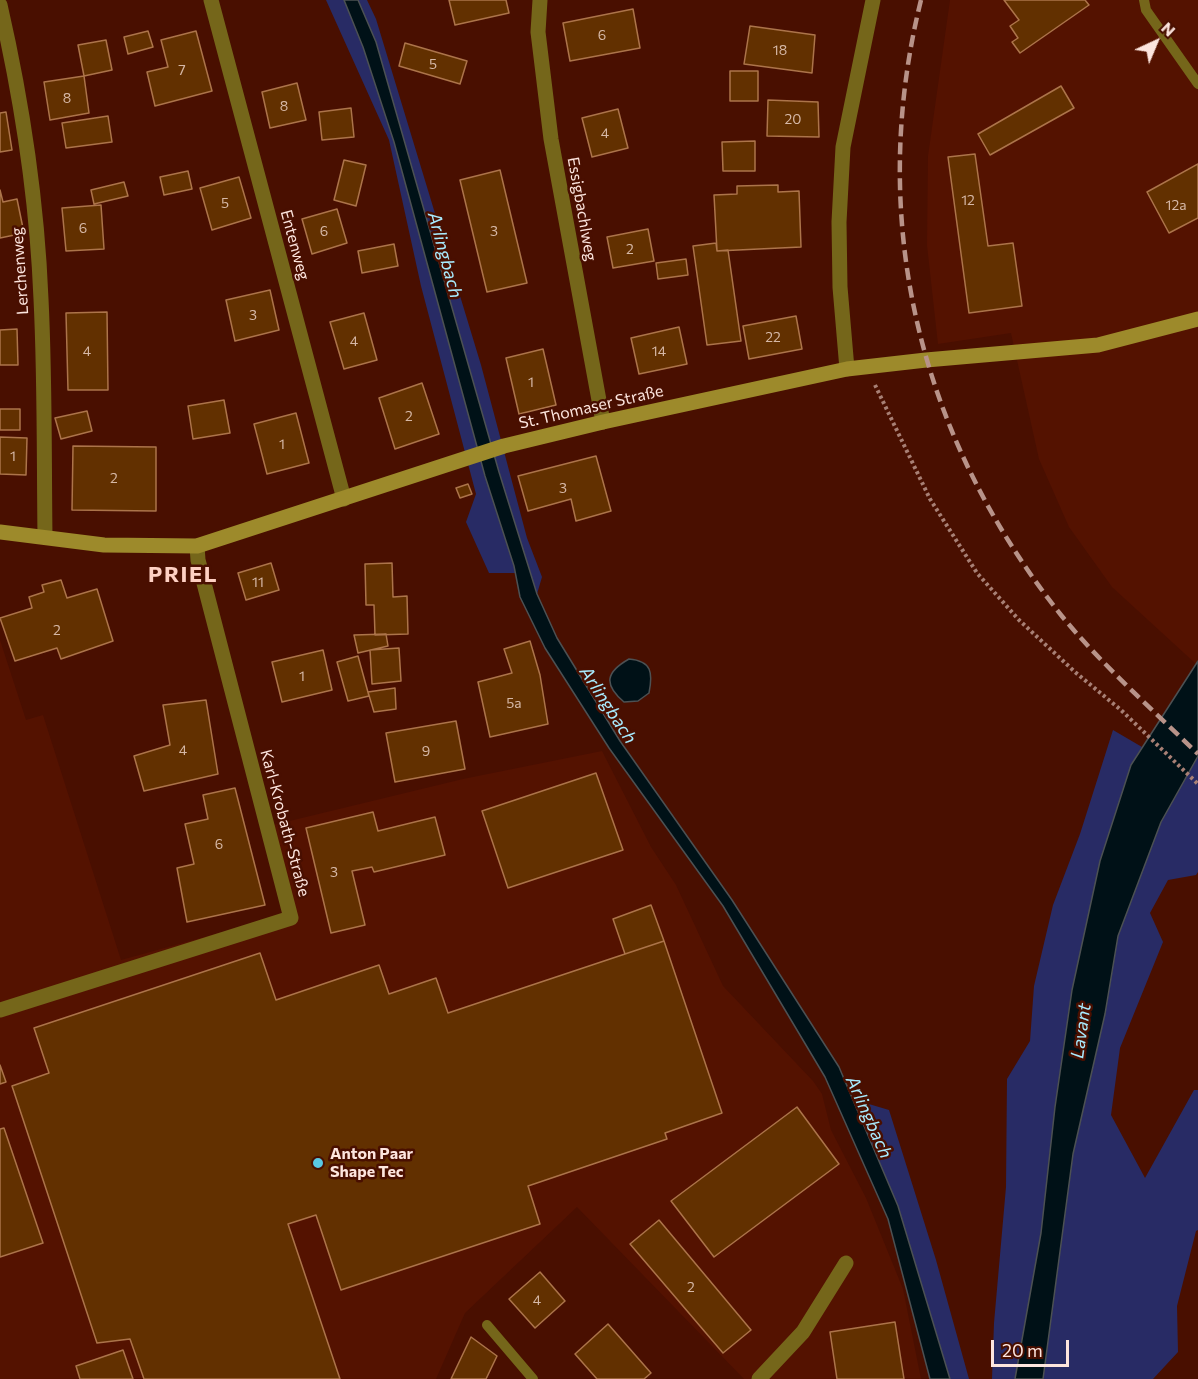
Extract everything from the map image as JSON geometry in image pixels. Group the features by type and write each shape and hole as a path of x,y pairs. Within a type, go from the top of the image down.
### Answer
{"main road":[{"name":"St. Thomaser Straße","path":"0,532 104,545 197,546 504,446 603,422 847,369 1098,345 1198,319"}],"street":[{"name":"Entenweg","path":"211,0 344,498"},
{"name":"Essigbachlweg","path":"540,0 538,32 551,139 603,422"},
{"path":"847,369 840,287 839,222 843,147 873,0"},
{"name":"Lerchenweg","path":"0,5 16,74 37,247 41,299 45,537"},
{"name":"Karl-Krobath-Straße","path":"0,1010 291,918 198,560 197,546"},
{"path":"759,1379 802,1332 846,1263"}],"lane":[{"path":"1144,0 1146,10 1198,84"},
{"path":"487,1325 533,1379"}],"path":[{"path":"864,387 875,385 930,499 977,573 1019,620 1075,672 1121,710 1198,784"}],"shaded area":[{"path":"326,0 344,0 363,47 394,142 485,476 516,573 489,573 466,522 476,494 421,286 389,140"},
{"path":"358,0 367,0 376,19 481,365 527,538 542,577 537,594 499,472 376,42"},
{"path":"950,0 1198,0 1198,661 1196,664 1112,587 1069,527 1039,459 1011,333 938,344 927,245 928,156"},
{"name":"Anton Paar Shape Tec","path":"0,640 26,720 43,715 121,960 295,912 273,825 463,779 602,751 651,847 676,885 723,986 813,1081 822,1094 831,1130 866,1198 903,1289 921,1379 744,1379 577,1207 465,1313 436,1379 0,1379"},
{"path":"1113,730 1142,747 1131,765 1100,861 1072,990 1055,1107 1041,1233 1015,1379 992,1379 994,1323 1006,1187 1007,1079 1030,1041 1034,986 1053,905 1080,834"},
{"path":"1198,756 1198,872 1196,875 1168,880 1150,913 1163,942 1120,1048 1111,1115 1145,1178 1194,1090 1198,1090 1198,1230 1177,1306 1178,1352 1153,1379 1043,1379 1073,1154 1105,1014 1118,936 1161,822"},
{"path":"852,1099 889,1110 936,1260 969,1379 950,1379 898,1206"}],"water":[{"name":"Arlingbach","path":"344,0 358,0 376,42 499,472 537,594 557,638 620,741 732,900 839,1067 898,1206 950,1379 930,1379 888,1219 825,1077 723,906 609,748 545,648 520,597 514,566 485,476 394,142 363,47"},
{"path":"629,659 646,665 650,674 650,686 649,693 638,701 624,702 613,690 610,679 616,669"},
{"name":"Lavant","path":"1198,661 1198,756 1161,822 1118,936 1105,1014 1073,1154 1043,1379 1015,1379 1041,1233 1055,1107 1072,990 1100,861 1131,765"}],"building":[{"path":"449,0 506,0 509,13 455,25"},
{"path":"1004,0 1085,0 1089,5 1020,53 1012,42 1018,38 1010,26 1019,20"},
{"path":"633,9 640,48 570,61 563,23"},
{"path":"750,26 815,35 812,73 744,64"},
{"path":"148,31 153,47 128,54 124,37"},
{"path":"196,31 212,91 155,106 147,72 168,67 161,40"},
{"path":"106,40 112,70 84,76 78,45"},
{"path":"405,43 467,61 460,84 399,66"},
{"path":"730,71 758,71 758,101 730,101"},
{"path":"84,76 89,113 50,120 44,82"},
{"path":"297,83 306,120 270,128 262,92"},
{"path":"1061,86 1074,108 990,155 978,134"},
{"path":"768,100 818,102 819,137 767,136"},
{"path":"351,108 354,137 322,140 319,112"},
{"path":"618,109 628,148 592,157 582,118"},
{"path":"6,112 12,150 0,152 0,113"},
{"path":"108,116 112,142 66,148 62,123"},
{"path":"755,141 755,171 723,171 722,142"},
{"path":"975,154 988,246 1013,243 1022,306 969,313 948,157"},
{"path":"344,160 366,165 356,206 334,200"},
{"path":"1198,164 1198,218 1169,233 1147,192"},
{"path":"500,170 527,283 487,292 460,180"},
{"path":"188,171 192,189 164,195 160,177"},
{"path":"239,177 251,218 212,230 200,188"},
{"path":"124,182 128,196 94,204 91,190"},
{"path":"778,185 778,192 799,191 801,247 717,251 714,195 737,194 737,186"},
{"path":"0,190 3,202 17,199 24,233 0,238"},
{"path":"101,205 104,249 66,251 62,208"},
{"path":"337,209 347,243 312,254 302,219"},
{"path":"648,229 654,261 613,268 607,237"},
{"path":"716,243 717,251 728,250 741,341 707,345 693,246"},
{"path":"394,244 398,266 362,273 358,251"},
{"path":"686,259 688,275 658,279 656,263"},
{"path":"270,290 279,330 235,341 226,300"},
{"path":"107,312 108,390 68,390 66,313"},
{"path":"364,313 377,360 344,369 330,322"},
{"path":"796,316 802,349 749,359 743,326"},
{"path":"679,327 687,364 639,374 631,338"},
{"path":"17,329 18,365 0,365 0,330"},
{"path":"543,349 556,405 519,414 506,358"},
{"path":"422,383 439,434 395,449 379,398"},
{"path":"224,400 230,433 193,439 188,406"},
{"path":"0,409 20,409 20,430 0,430"},
{"path":"87,411 92,431 61,439 55,418"},
{"path":"296,413 309,463 267,474 254,424"},
{"path":"0,437 27,438 26,475 0,474"},
{"path":"73,446 156,447 156,511 72,510"},
{"path":"596,456 611,511 576,521 571,499 528,511 518,476"},
{"path":"468,484 472,494 460,498 456,488"},
{"path":"271,563 279,590 246,600 238,573"},
{"path":"392,563 393,597 407,596 408,634 375,635 374,605 366,605 365,564"},
{"path":"61,580 67,598 97,589 113,641 61,659 57,648 15,661 0,618 32,608 29,597 44,592 42,585"},
{"path":"386,634 388,646 358,653 354,635"},
{"path":"530,641 540,675 548,724 490,737 478,682 512,673 504,649"},
{"path":"399,648 401,681 372,684 370,650"},
{"path":"323,650 332,690 282,702 272,662"},
{"path":"358,656 369,696 348,701 337,662"},
{"path":"395,688 396,709 374,712 368,692"},
{"path":"206,700 218,774 144,791 134,756 170,745 163,705"},
{"path":"456,721 465,769 395,782 386,733"},
{"path":"596,773 623,850 508,888 482,811"},
{"path":"235,788 265,905 187,922 177,868 194,864 185,824 208,819 203,795"},
{"path":"373,812 378,831 435,817 445,855 374,872 372,867 352,871 365,925 331,933 306,828"},
{"path":"651,905 664,941 625,954 613,919"},
{"name":"Anton Paar Shape Tec","path":"664,941 722,1113 665,1133 667,1139 528,1186 540,1224 341,1290 316,1215 288,1224 340,1379 144,1379 130,1339 97,1343 12,1086 49,1073 34,1028 260,953 276,1000 379,965 389,994 436,978 448,1013"},
{"path":"0,1065 6,1082 0,1084"},
{"path":"797,1107 839,1164 714,1257 671,1201"},
{"path":"4,1128 43,1243 0,1257 0,1129"},
{"path":"659,1220 751,1330 723,1353 630,1244"},
{"path":"540,1272 565,1301 535,1328 509,1299"},
{"path":"895,1322 904,1379 837,1379 830,1332"},
{"path":"608,1324 651,1373 644,1379 597,1379 575,1354"},
{"path":"471,1337 497,1356 486,1379 451,1379"},
{"path":"123,1350 133,1379 80,1379 76,1366"}],"railway":[{"path":"921,0 905,83 900,164 904,245 918,324 940,401 972,475 1012,547 1061,615 1110,668 1198,754"}],"place":[{"name":"Anton Paar Shape Tec","path":"318,1163"}],"district":[{"name":"PRIEL","path":"183,575"}]}
